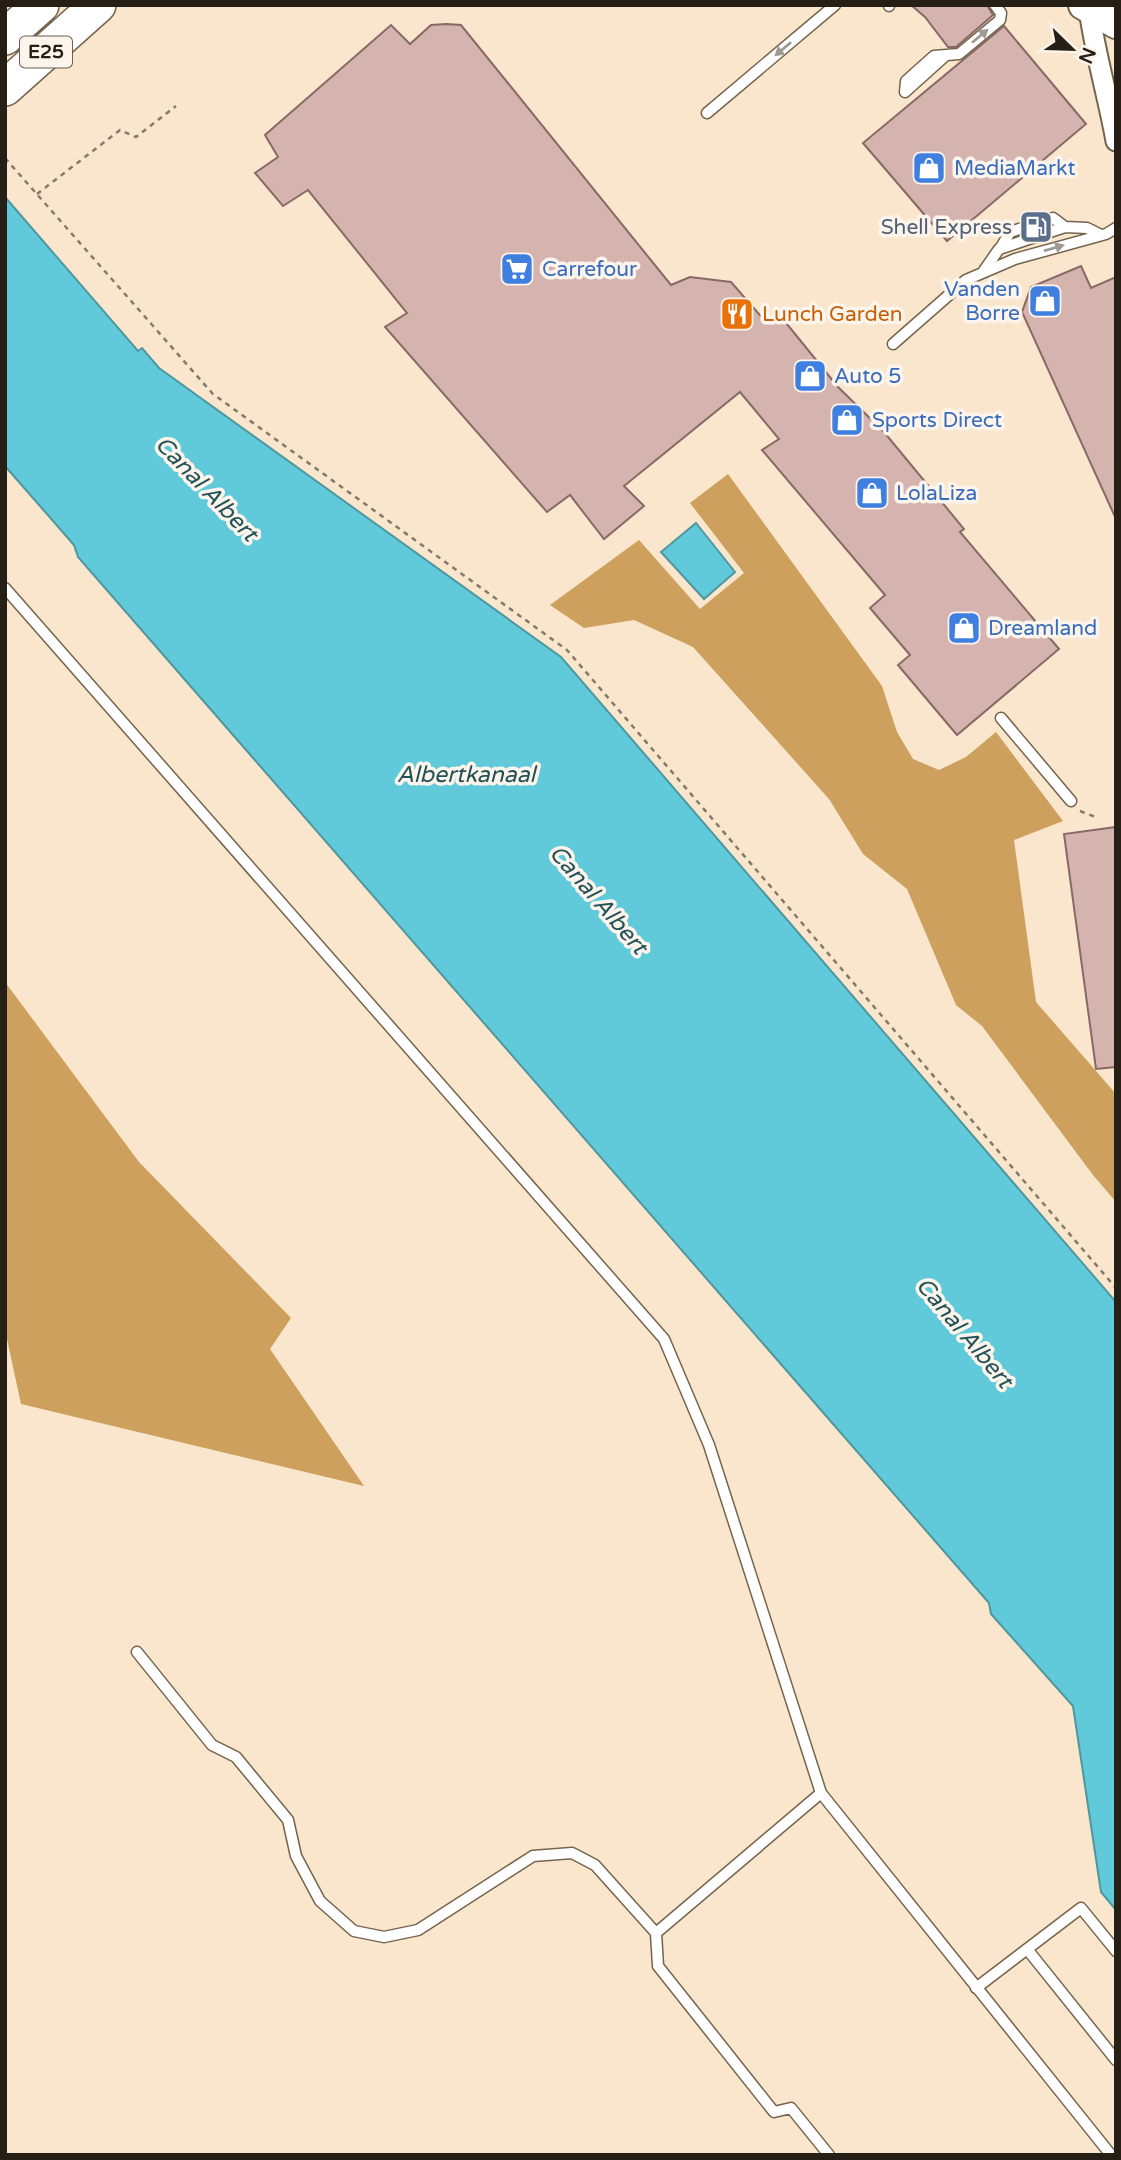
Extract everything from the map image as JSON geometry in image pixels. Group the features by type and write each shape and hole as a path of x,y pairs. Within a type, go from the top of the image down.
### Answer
{"highway":[{"name":"E25","path":"5,37 41,5"},
{"name":"E25","path":"5,88 92,11"}],"main road":[{"path":"1100,7 1116,24"}],"street":[{"path":"1100,7 1094,47 1116,141"}],"lane":[{"path":"708,113 835,5"},
{"path":"905,92 944,57 959,54 1000,20 1001,13 995,5"},
{"path":"983,272 999,249 1065,227 1087,228 1101,235"},
{"path":"893,344 966,280 1015,259 1101,235 1116,228"},
{"path":"5,588 664,1339 709,1444 821,1793 1111,2155"},
{"path":"1001,718 1074,804"},
{"path":"137,1652 212,1745 236,1757 288,1820 296,1856 320,1901 354,1931 384,1937 418,1930 533,1856 572,1853 595,1865 656,1933 658,1966 774,2112 791,2108 829,2155"},
{"path":"656,1933 821,1793"},
{"path":"976,1988 1081,1908 1116,1951"},
{"path":"1027,1949 1116,2060"}],"path":[{"path":"37,194 120,131 136,137 176,106"},
{"path":"5,158 213,394 567,650 1116,1288"},
{"path":"1074,804 1081,812 1098,818"}],"shaded area":[{"path":"728,474 882,686 897,732 913,759 939,770 966,757 996,732 1063,821 1014,840 1036,1002 1116,1094 1116,1202 982,1026 956,1005 907,889 863,854 829,799 693,647 634,620 584,628 550,605 639,540 700,609 744,573 690,503"},
{"path":"5,982 139,1162 291,1318 270,1349 364,1486 21,1404 5,1339"}],"water":[{"name":"Albertkanaal","path":"5,197 138,351 142,348 159,368 561,657 1116,1302 1116,1910 1101,1892 1073,1706 991,1614 989,1603 78,557 74,545 5,466"},
{"path":"696,523 735,572 704,599 661,552"}],"building":[{"path":"911,5 987,5 993,15 956,47 948,47 925,17"},
{"path":"391,25 410,44 431,25 461,25 671,285 690,277 731,282 766,322 778,313 838,387 884,432 964,529 960,532 1059,649 957,735 898,665 910,655 870,608 885,595 762,450 779,439 740,392 624,486 644,506 604,539 570,495 547,512 385,327 407,313 308,190 283,206 255,173 278,157 265,135"},
{"path":"1004,26 1086,124 947,241 863,143"},
{"path":"1081,266 1091,288 1116,277 1116,519 1022,312 1031,287"},
{"path":"1116,827 1116,1067 1096,1069 1064,834"}],"place":[{"name":"MediaMarkt","path":"929,168"},
{"name":"Shell Express","path":"1036,227"},
{"name":"Carrefour","path":"517,269"},
{"name":"Vanden Borre","path":"1045,301"},
{"name":"Lunch Garden","path":"737,314"},
{"name":"Auto 5","path":"810,376"},
{"name":"Sports Direct","path":"847,420"},
{"name":"LolaLiza","path":"872,493"},
{"name":"Dreamland","path":"964,628"}],"water label":[{"name":"Canal Albert","path":"206,489"},
{"name":"Canal Albert","path":"598,900"},
{"name":"Canal Albert","path":"964,1333"}]}
